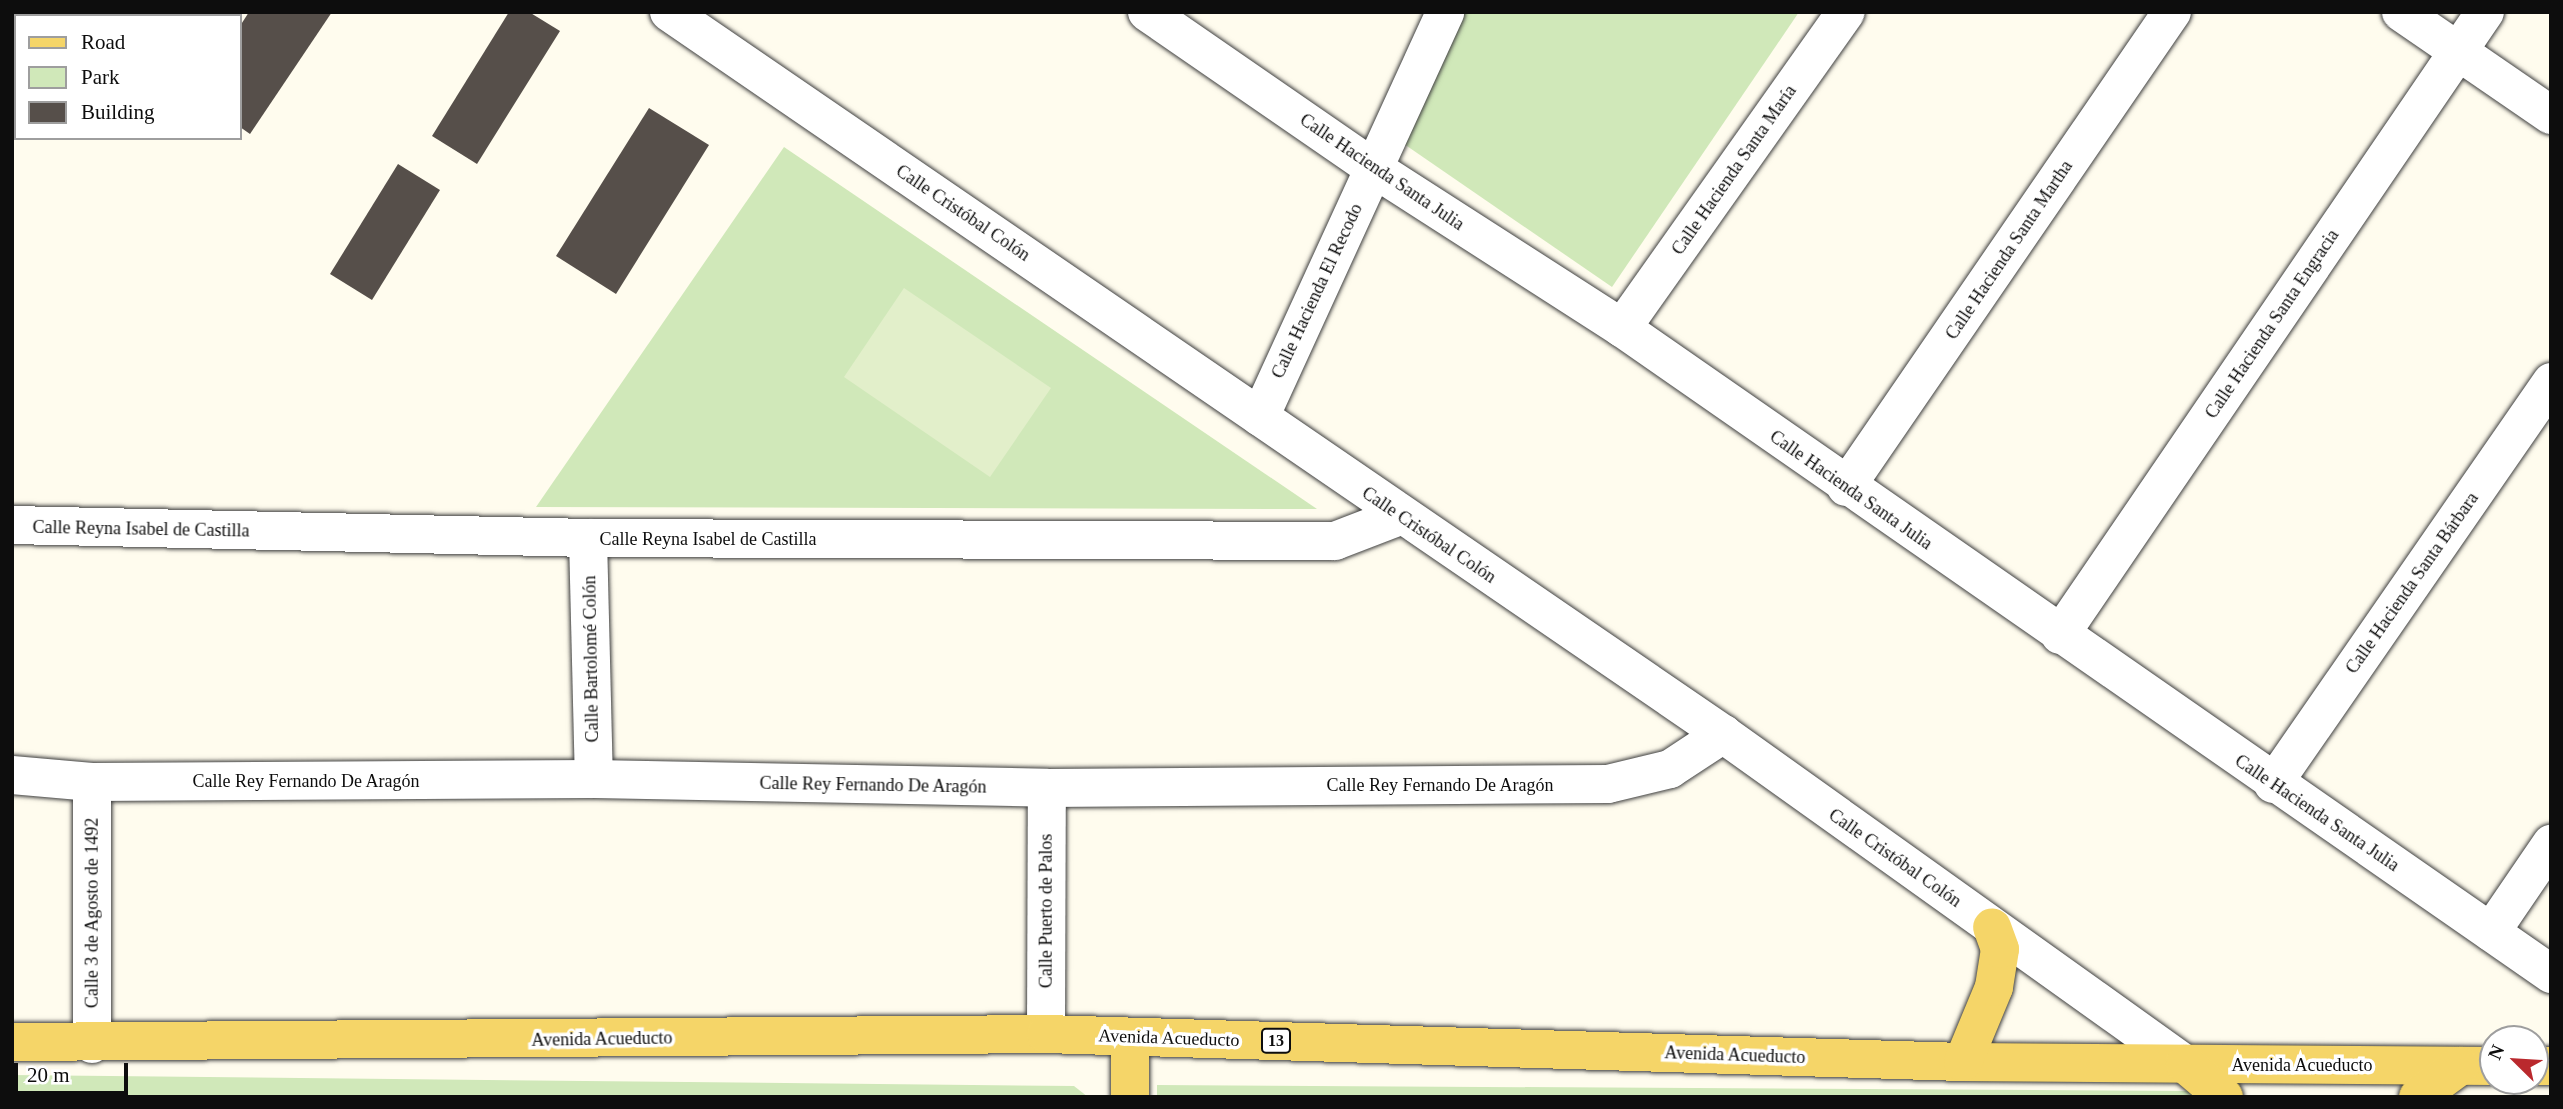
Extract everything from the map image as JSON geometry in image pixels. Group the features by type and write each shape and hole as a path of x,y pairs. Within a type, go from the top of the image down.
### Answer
{"main road":[{"path":"1963,1062 1994,987 2000,949 1992,926"},
{"name":"Avenida Acueducto","path":"12,1042 92,1044 1046,1034 1963,1062 2476,1066"},
{"path":"1130,1037 1130,1097"},
{"path":"2185,1064 2224,1097"},
{"path":"2418,1097 2476,1066"}],"street":[{"name":"Calle Cristóbal Colón","path":"669,12 1260,416 1400,516 1723,734 2185,1064"},
{"name":"Calle Hacienda El Recodo","path":"1260,416 1445,12"},
{"name":"Calle Hacienda Santa María","path":"1622,328 1846,12"},
{"name":"Calle Hacienda Santa Martha","path":"1846,487 2172,12"},
{"path":"2401,12 2551,115"},
{"name":"Calle Hacienda Santa Engracia","path":"2060,635 2485,12"},
{"name":"Calle Hacienda Santa Julia","path":"1154,14 1373,169 1622,328 2273,784 2551,974"},
{"name":"Calle Hacienda Santa Bárbara","path":"2273,784 2551,382"},
{"name":"Calle Reyna Isabel de Castilla","path":"12,525 588,538 1335,541 1400,516"},
{"name":"Calle Bartolomé Colón","path":"588,538 594,779"},
{"name":"Calle Rey Fernando De Aragón","path":"12,775 92,782 594,779 1047,788 1608,784 1670,769 1723,734"},
{"name":"Calle 3 de Agosto de 1492","path":"92,782 92,1044"},
{"name":"Calle Puerto de Palos","path":"1046,1034 1047,788"},
{"path":"2491,932 2551,844"}],"green space":[{"path":"1464,12 1799,12 1612,287 1404,144"},
{"path":"784,147 1317,509 536,507"},
{"path":"904,288 1051,388 990,477 844,377"},
{"path":"12,1075 1074,1086 1088,1097 12,1097"},
{"path":"1157,1085 2194,1091 2200,1097 1157,1097"}],"building":[{"path":"97,12 177,12 176,14"},
{"path":"249,12 332,12 250,134 242,128 242,23"},
{"path":"509,12 529,12 560,31 477,164 432,136"},
{"path":"649,108 709,145 616,294 556,256"},
{"path":"398,164 440,190 372,300 330,274"}]}
